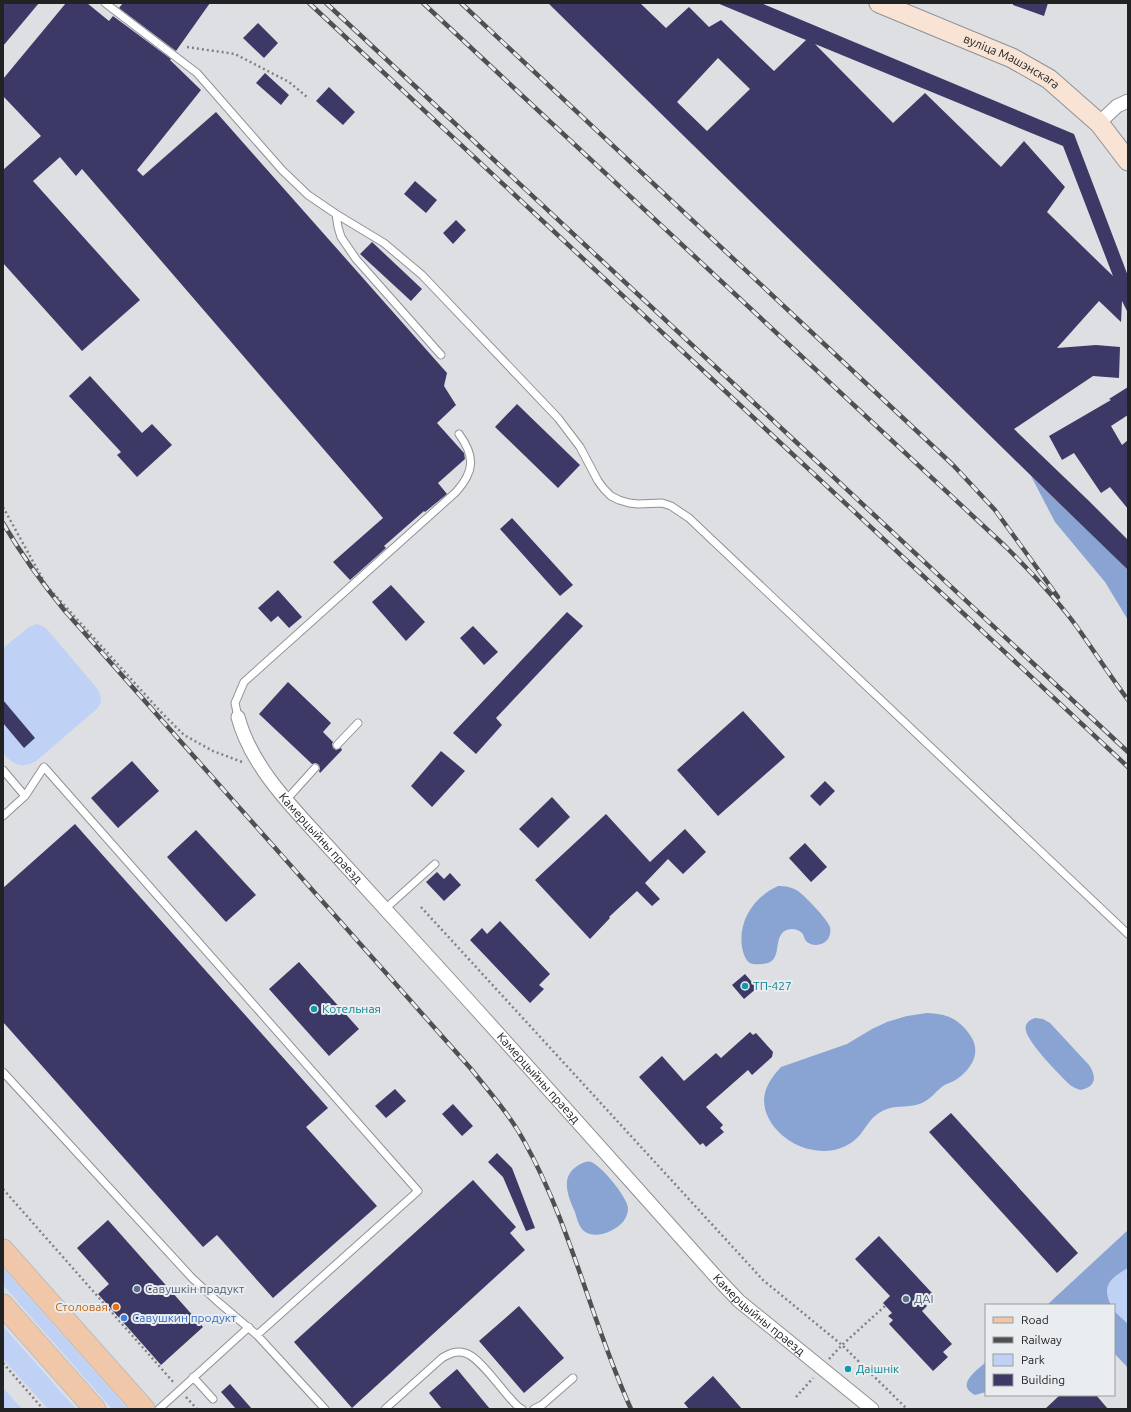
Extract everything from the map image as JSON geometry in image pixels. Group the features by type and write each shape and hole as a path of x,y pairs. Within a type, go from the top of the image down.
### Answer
{"main road":[{"name":"вуліца Машэнскага","path":"879,3 1012,58 1048,80 1099,123 1128,161"},
{"path":"3,1250 144,1409"},
{"path":"3,1305 95,1409"}],"street":[{"path":"1099,123 1117,106 1128,101"},
{"name":"Камерцыйны праезд","path":"238,717 243,734 251,751 263,770 287,799 524,1061 718,1279 739,1301 872,1409"}],"lane":[{"path":"105,3 197,73 295,183 308,195 388,246 410,264 435,288 558,418 580,448 598,481 611,496 629,503 662,503 671,506 689,518 1128,934"},
{"path":"336,214 341,237 347,248 441,355"},
{"path":"238,717 235,703 244,682 456,492 464,483 469,474 471,464 470,453 459,434"},
{"path":"337,745 358,723"},
{"path":"3,816 25,796 44,767 418,1191 257,1335"},
{"path":"287,799 315,768"},
{"path":"3,770 25,796"},
{"path":"385,909 435,864"},
{"path":"3,1072 181,1267 204,1290 249,1327 325,1409"},
{"path":"159,1409 249,1327"},
{"path":"385,1409 442,1358 448,1354 456,1352 465,1353 478,1362 514,1403 522,1409"},
{"path":"193,1377 213,1399"},
{"path":"534,1409 573,1378"}],"path":[{"path":"187,47 235,54 289,82 307,97"},
{"path":"3,507 46,585 184,735 213,751 263,770"},
{"path":"421,908 763,1280 842,1345 907,1409"},
{"path":"3,1189 196,1409"},
{"path":"796,1397 842,1345 885,1306"},
{"path":"3,1364 43,1409"}],"green space":[{"path":"37,624 46,628 96,687 101,700 98,708 36,761 22,765 14,763 3,753 3,648 29,627"},
{"path":"3,1268 127,1408 112,1409 3,1285"},
{"path":"1128,1268 1128,1324 1115,1313 1115,1304 1111,1304 1108,1298 1107,1292 1109,1283 1117,1275"},
{"path":"3,1326 76,1409 48,1409 3,1359"},
{"path":"3,1388 22,1409 3,1409"}],"shaded area":[{"path":"1031,476 1128,570 1128,620 1105,582 1055,522"},
{"path":"778,886 798,891 806,898 821,914 830,927 828,939 823,943 814,945 806,941 800,931 795,929 787,930 780,936 777,951 773,960 769,963 751,964 748,962 742,947 741,937 745,919 755,903 769,891"},
{"path":"927,1013 940,1014 952,1018 966,1029 974,1041 974,1059 967,1070 957,1079 943,1086 922,1103 891,1108 881,1112 872,1118 857,1138 846,1146 835,1150 822,1151 797,1145 776,1129 769,1119 766,1111 764,1097 768,1085 781,1067 847,1044 887,1022 907,1016"},
{"path":"1035,1018 1043,1019 1050,1023 1089,1065 1092,1069 1094,1081 1089,1087 1080,1090 1071,1086 1038,1051 1028,1037 1026,1031 1026,1026 1028,1023"},
{"path":"585,1162 591,1162 601,1169 619,1190 627,1203 628,1212 623,1222 605,1233 594,1235 589,1234 582,1229 578,1223 567,1190 568,1177 571,1171"},
{"path":"1128,1230 1128,1268 1117,1275 1109,1283 1107,1292 1111,1304 1048,1304"},
{"path":"1115,1312 1128,1324 1128,1368 1115,1354"},
{"path":"985,1363 985,1392 975,1395 969,1391 967,1383 973,1374"}],"building":[{"path":"3,3 39,3 3,46"},
{"path":"66,3 87,3 109,21 113,16 171,59 170,60 201,90 137,170 143,176 216,112 447,373 444,386 456,405 437,423 464,453 465,459 438,483 447,494 425,512 424,511 384,546 386,548 350,580 333,562 383,518 82,169 76,176 60,157 33,181 140,300 82,351 3,263 3,170 41,136 3,96 3,79"},
{"path":"123,3 210,3 176,51 119,8"},
{"path":"548,3 640,3 666,28 689,7 709,27 721,20 774,71 806,40 717,3 761,3 1074,134 1128,276 1128,313 1122,301 1121,322 1099,301 1057,348 1096,345 1120,347 1119,378 1093,376 1014,429 1128,540 1128,570","holes":["815,44 1063,146 1113,276 1047,212 1065,187 1024,141 1001,167 925,93 893,123","718,58 750,89 707,131 677,102"]},
{"path":"1013,3 1048,3 1044,16 1013,5"},
{"path":"258,23 278,43 264,58 243,38"},
{"path":"265,73 289,95 281,105 256,83"},
{"path":"329,87 355,112 343,125 316,101"},
{"path":"415,181 437,200 426,213 404,194"},
{"path":"456,220 466,230 453,244 443,233"},
{"path":"372,242 422,289 411,301 360,254"},
{"path":"90,376 142,433 152,424 172,445 137,477 117,455 121,452 69,396"},
{"path":"1128,387 1128,415 1111,426 1122,445 1128,440 1128,509 1110,487 1101,493 1074,453 1062,460 1049,436 1111,400 1109,399"},
{"path":"517,404 580,465 558,488 495,427"},
{"path":"512,518 573,585 560,596 500,529"},
{"path":"391,585 425,622 406,641 372,602"},
{"path":"278,590 302,617 289,628 278,616 271,622 258,608"},
{"path":"567,612 583,626 496,718 502,725 476,754 453,733"},
{"path":"473,626 498,652 484,665 460,638"},
{"path":"288,682 331,723 323,732 333,742 333,748 336,750 341,748 342,750 320,773 319,765 316,763 312,764 259,714"},
{"path":"3,700 35,738 24,748 3,723"},
{"path":"743,711 785,757 718,816 677,770"},
{"path":"441,751 465,771 432,807 411,786"},
{"path":"132,761 159,791 118,828 91,798"},
{"path":"825,781 835,791 820,806 810,796"},
{"path":"552,797 570,817 538,848 519,829"},
{"path":"606,814 650,862 685,829 706,852 683,874 668,859 645,883 660,899 652,906 637,891 609,917 610,918 590,939 535,880"},
{"path":"75,824 328,1108 306,1127 377,1206 273,1298 217,1235 203,1247 3,1022 3,888"},
{"path":"196,830 256,895 226,922 167,857"},
{"path":"805,843 827,867 811,882 789,858"},
{"path":"437,872 444,879 450,873 461,885 444,901 426,882"},
{"path":"500,921 550,974 539,985 544,989 530,1003 470,940 482,928 487,934"},
{"name":"Котельная","path":"299,962 359,1029 329,1056 269,989"},
{"name":"ТП-427","path":"745,974 757,988 744,999 732,985"},
{"path":"750,1032 753,1035 756,1033 773,1052 772,1057 752,1075 748,1070 706,1107 723,1125 720,1128 724,1132 706,1147 703,1143 700,1145 639,1077 662,1056 684,1081 716,1053 721,1058"},
{"path":"395,1089 406,1101 386,1118 375,1106"},
{"path":"453,1104 473,1126 462,1136 442,1114"},
{"path":"951,1113 1078,1253 1057,1273 929,1132"},
{"path":"497,1153 512,1168 535,1228 526,1231 503,1177 488,1162"},
{"path":"473,1180 516,1227 510,1233 525,1250 352,1408 294,1342"},
{"name":"Савушкін прадукт","path":"108,1220 203,1327 161,1365 98,1294 109,1284 77,1248"},
{"name":"ДАІ","path":"879,1236 932,1293 922,1302 927,1306 922,1311 952,1344 943,1352 948,1357 933,1371 889,1324 893,1320 888,1316 892,1313 883,1303 890,1296 855,1259"},
{"path":"519,1306 564,1358 524,1393 479,1341"},
{"path":"457,1369 490,1409 442,1409 429,1393"},
{"path":"713,1376 742,1409 689,1409 684,1403"},
{"path":"230,1384 252,1409 236,1409 221,1392"},
{"path":"1059,1396 1097,1396 1108,1409 1045,1409"}],"railway":[{"path":"309,3 1128,767"},
{"path":"326,3 1128,752"},
{"path":"423,3 1006,547 1025,566 1069,616 1128,700"},
{"path":"461,3 953,465 995,510 1058,597"},
{"path":"3,523 32,568 65,611 472,1070 506,1113 524,1141 555,1206 604,1342 631,1409"}],"place":[{"name":"ТП-427","path":"745,986"},
{"name":"Котельная","path":"314,1009"},
{"name":"Савушкін прадукт","path":"137,1289"},
{"name":"ДАІ","path":"906,1299"},
{"name":"Столовая","path":"116,1307"},
{"name":"Савушкин продукт","path":"124,1318"},
{"name":"Даішнік","path":"848,1369"}]}
